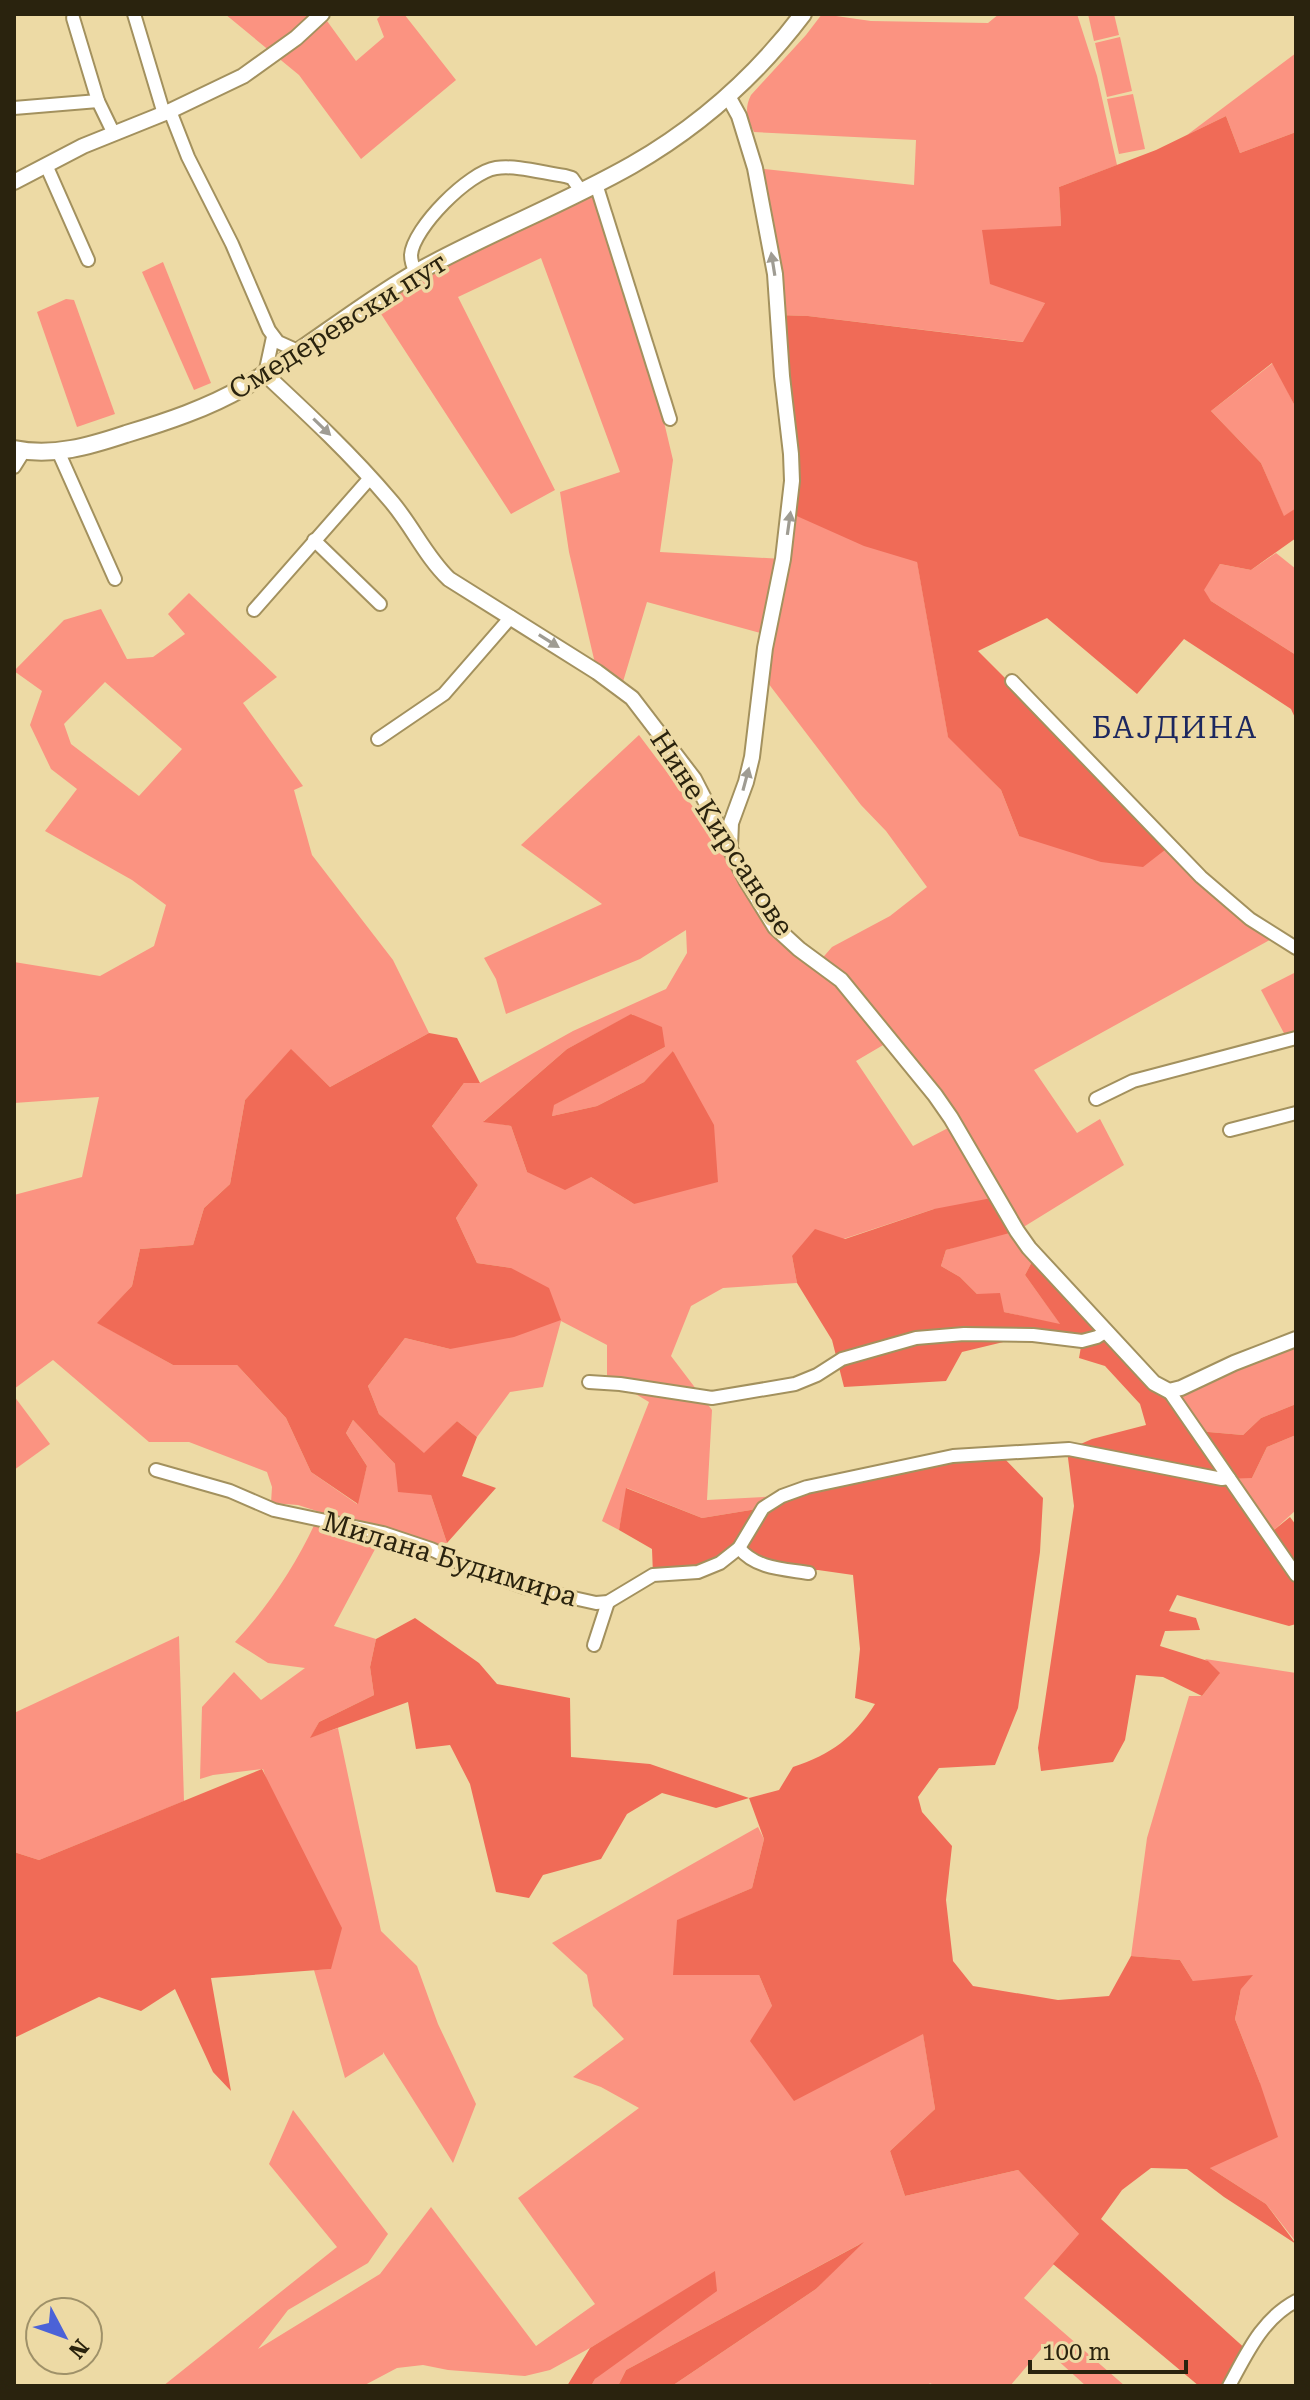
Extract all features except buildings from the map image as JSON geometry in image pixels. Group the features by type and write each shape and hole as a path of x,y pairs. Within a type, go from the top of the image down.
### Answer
{"main road":[{"name":"Смедеревски пут","path":"19,450 58,451 90,446 202,407 232,393 416,273 588,188 660,148 728,96 771,54 803,14"}],"street":[{"path":"134,14 167,112 232,244 273,337 284,346 298,351"},
{"path":"14,182 113,132 167,112 243,76 296,38 322,14"},
{"path":"73,18 98,101 113,132"},
{"path":"728,96 739,116 755,168 775,274 792,481 783,559 765,648 752,757 731,823 731,854"},
{"path":"14,108 98,101"},
{"path":"46,165 88,260"},
{"path":"416,273 411,257 415,243 445,202 477,176 494,168 572,178 588,188 670,419"},
{"path":"265,374 273,337"},
{"name":"Нине Кирсанове","path":"265,374 370,478 444,573 632,698 694,779 731,854 775,927 841,980 935,1095 1035,1256 1154,1383 1169,1391 1296,1575"},
{"path":"14,467 19,450"},
{"path":"58,451 115,579"},
{"path":"254,610 370,478"},
{"path":"314,540 380,604"},
{"path":"378,739 444,694 511,617"},
{"path":"1012,681 1208,884 1250,919 1296,948"},
{"path":"1096,1099 1133,1081 1296,1038"},
{"path":"1230,1130 1296,1113"},
{"path":"589,1382 712,1398 795,1384 842,1359 916,1338 964,1334 1033,1335 1082,1341 1105,1332"},
{"path":"1169,1391 1296,1339"},
{"name":"Милана Будимира","path":"594,1645 608,1602 653,1575 698,1572 720,1563 739,1548 763,1508 782,1496 807,1487 953,1456 1069,1449 1229,1478"},
{"name":"Милана Будимира","path":"156,1470 230,1491 274,1510 383,1533 524,1587 568,1598 608,1602"},
{"path":"739,1548 757,1564 809,1573"},
{"path":"1229,2386 1266,2324 1281,2309 1296,2301"}],"shaded area":[{"path":"225,14 322,14 356,61 384,37 377,19 382,14 404,14 456,80 361,159 299,75"},
{"path":"822,14 871,21 988,23 999,14 1077,14 1097,76 1117,165 1059,187 1061,226 1045,303 1024,342 777,315 755,168 914,185 916,140 754,132 747,114 751,95"},
{"path":"1088,14 1114,14 1119,35 1094,41"},
{"path":"1120,37 1132,91 1107,97 1095,43"},
{"path":"1296,53 1296,132 1240,153 1226,116 1187,135"},
{"path":"1133,94 1145,149 1119,154 1107,99"},
{"path":"1226,116 1240,153 1296,132 1296,408 1272,363 1211,411 1261,463 1284,516 1296,508 1296,538 1251,570 1220,564 1204,590 1211,601 1296,655 1296,720 1291,709 1184,639 1137,694 1047,618 978,651 1170,846 1143,867 1101,862 1019,836 1001,790 948,737 917,562 864,546 790,513 777,315 1023,342 1045,303 990,284 982,230 1061,226 1059,187 1156,150"},
{"path":"596,184 670,419 664,422 673,460 660,552 783,559 790,513 917,561 948,736 1001,790 1019,836 1170,846 1277,936 1034,1070 1077,1133 1100,1119 1124,1165 1017,1231 1035,1256 1025,1275 1061,1325 1004,1312 941,1266 946,1250 974,1241 934,1209 792,1256 797,1283 723,1288 691,1306 671,1356 712,1410 707,1500 782,1496 763,1508 702,1518 627,1488 619,1530 602,1521 649,1402 607,1377 607,1345 561,1321 543,1387 510,1392 477,1437 457,1421 424,1454 379,1414 368,1386 405,1338 450,1349 511,1268 477,1263 456,1218 478,1185 432,1126 464,1083 480,1083 573,1031 666,989 687,953 686,930 640,959 506,1014 496,979 484,958 602,904 521,845 639,735 760,896 775,927 819,962 832,947 890,916 927,887 768,683 764,634 647,602 622,685 597,672 569,552 560,492 620,472 541,258 458,297 555,490 511,514 372,300","holes":["632,1014 665,1047 553,1105 552,1116 597,1106 644,1082 674,1051 634,1204 591,1177 527,1172 511,1126 484,1121 567,1049","890,1041 954,1125 913,1146 856,1061"]},
{"path":"163,262 211,383 194,390 142,272"},
{"path":"66,299 74,300 115,414 77,427 37,312"},
{"path":"1273,363 1296,408 1296,508 1284,517 1261,463 1211,411"},
{"path":"1276,553 1296,569 1296,655 1211,601 1203,590 1220,564 1251,570"},
{"path":"189,593 277,677 243,703 303,786 294,790 312,855 393,960 429,1033 330,1087 291,1050 245,1100 230,1184 204,1208 193,1245 140,1249 132,1286 98,1323 173,1365 237,1365 286,1418 311,1472 357,1504 367,1466 346,1433 353,1420 395,1464 431,1495 447,1543 431,1549 381,1538 334,1626 376,1639 370,1667 374,1695 319,1722 311,1737 338,1728 381,1931 417,1966 438,2024 476,2104 453,2163 383,2052 345,2078 314,1970 331,1969 263,1769 200,1779 202,1707 234,1672 261,1700 305,1668 268,1663 235,1642 283,1581 320,1512 298,1505 271,1503 272,1487 267,1472 189,1442 149,1442 53,1360 14,1389 14,1195 82,1177 99,1097 14,1103 14,962 100,976 154,946 166,905 132,880 45,831 77,789 51,769 30,725 42,691 14,671 64,620 101,609 127,659 153,657 185,634 168,614","holes":["105,682 182,749 139,796 71,744 64,724"]},
{"path":"1296,972 1296,1031 1286,1037 1261,990"},
{"path":"631,1014 662,1027 665,1047 554,1105 552,1116 597,1106 644,1082 673,1051 714,1125 718,1182 634,1204 591,1177 565,1190 527,1172 511,1126 483,1122 567,1049"},
{"path":"429,1033 457,1038 480,1083 464,1083 432,1126 478,1185 456,1218 477,1263 511,1268 549,1288 561,1320 514,1337 450,1349 405,1338 368,1386 379,1414 424,1453 457,1421 477,1437 462,1476 496,1488 447,1543 431,1495 398,1492 395,1464 353,1420 346,1433 367,1466 358,1504 311,1472 286,1418 237,1365 173,1365 97,1323 132,1286 140,1249 193,1245 204,1208 230,1184 245,1100 291,1049 330,1087"},
{"path":"997,1197 1017,1231 946,1250 941,1266 960,1277 977,1294 1000,1293 1004,1312 1060,1324 1025,1275 1035,1256 1197,1431 1243,1435 1261,1418 1296,1404 1296,1435 1267,1447 1252,1478 1222,1479 1264,1528 1274,1530 1290,1517 1296,1525 1296,1624 1289,1626 1177,1595 1169,1611 1196,1618 1200,1630 1165,1631 1160,1646 1208,1661 1220,1673 1202,1696 1163,1677 1136,1675 1125,1740 1113,1762 1041,1771 1038,1748 1074,1506 1067,1450 1092,1439 1146,1425 1140,1404 1105,1366 1079,1358 1082,1341 1033,1335 962,1352 946,1381 844,1387 832,1340 797,1283 792,1256 815,1229 845,1239 934,1209"},
{"path":"1296,1339 1296,1404 1261,1418 1243,1435 1197,1431 1169,1391"},
{"path":"14,1396 50,1444 14,1470"},
{"path":"1296,1435 1296,1510 1274,1530 1264,1528 1229,1478 1252,1478 1267,1447"},
{"path":"999,1453 1043,1498 1040,1552 1018,1708 995,1765 939,1768 918,1797 922,1812 952,1846 946,1900 953,1961 973,1986 1058,2000 1109,1996 1131,1956 1180,1960 1193,1981 1253,1975 1241,1989 1235,2019 1278,2137 1210,2168 1266,2204 1296,2244 1187,2169 1151,2168 1122,2190 1101,2219 1248,2351 1229,2386 1199,2386 1053,2264 1079,2234 1018,2170 905,2196 890,2151 935,2109 923,2034 794,2101 750,2041 772,2006 759,1975 673,1975 677,1920 752,1888 764,1839 749,1798 779,1790 793,1767 840,1743 875,1704 855,1698 860,1649 853,1575 757,1564 739,1549 720,1563 653,1575 652,1549 619,1530 626,1488 702,1518 763,1508 807,1487"},
{"path":"415,1618 479,1663 497,1684 570,1698 571,1757 650,1764 749,1798 716,1808 662,1793 627,1814 601,1859 543,1875 529,1898 496,1892 470,1784 450,1745 416,1749 408,1702 310,1738 319,1722 374,1695 370,1667 376,1639"},
{"path":"179,1636 184,1801 39,1860 14,1852 14,1713"},
{"path":"1205,1659 1296,1673 1296,2242 1266,2204 1210,2168 1260,2083 1235,2019 1241,1989 1193,1981 1180,1960 1131,1956 1147,1838 1189,1696 1202,1696 1219,1674"},
{"path":"262,1769 342,1928 331,1969 211,1978 231,2091 213,2072 175,1989 141,2011 99,1997 14,2038 14,1852 39,1860"},
{"path":"758,1827 764,1839 752,1888 678,1920 759,1975 772,2006 923,2033 935,2109 890,2151 905,2196 1018,2170 1080,2235 1024,2298 1125,2386 1086,2386 1043,2347 1010,2386 938,2386 929,2383 932,2386 672,2386 816,2289 860,2244 626,2370 618,2386 591,2386 595,2379 715,2272 550,2370 525,2376 423,2365 397,2368 363,2386 163,2386 337,2247 269,2164 293,2110 388,2234 368,2263 288,2310 258,2349 380,2274 431,2207 536,2346 595,2304 518,2198 639,2108 601,2087 573,2077 624,2039 593,2006 587,1975 552,1943"},
{"path":"864,2242 816,2289 672,2386 618,2386 626,2370"},
{"path":"715,2271 717,2291 595,2379 591,2386 567,2386 590,2348"}],"district":[{"name":"БАЈДИНА","path":"1175,727"}]}
